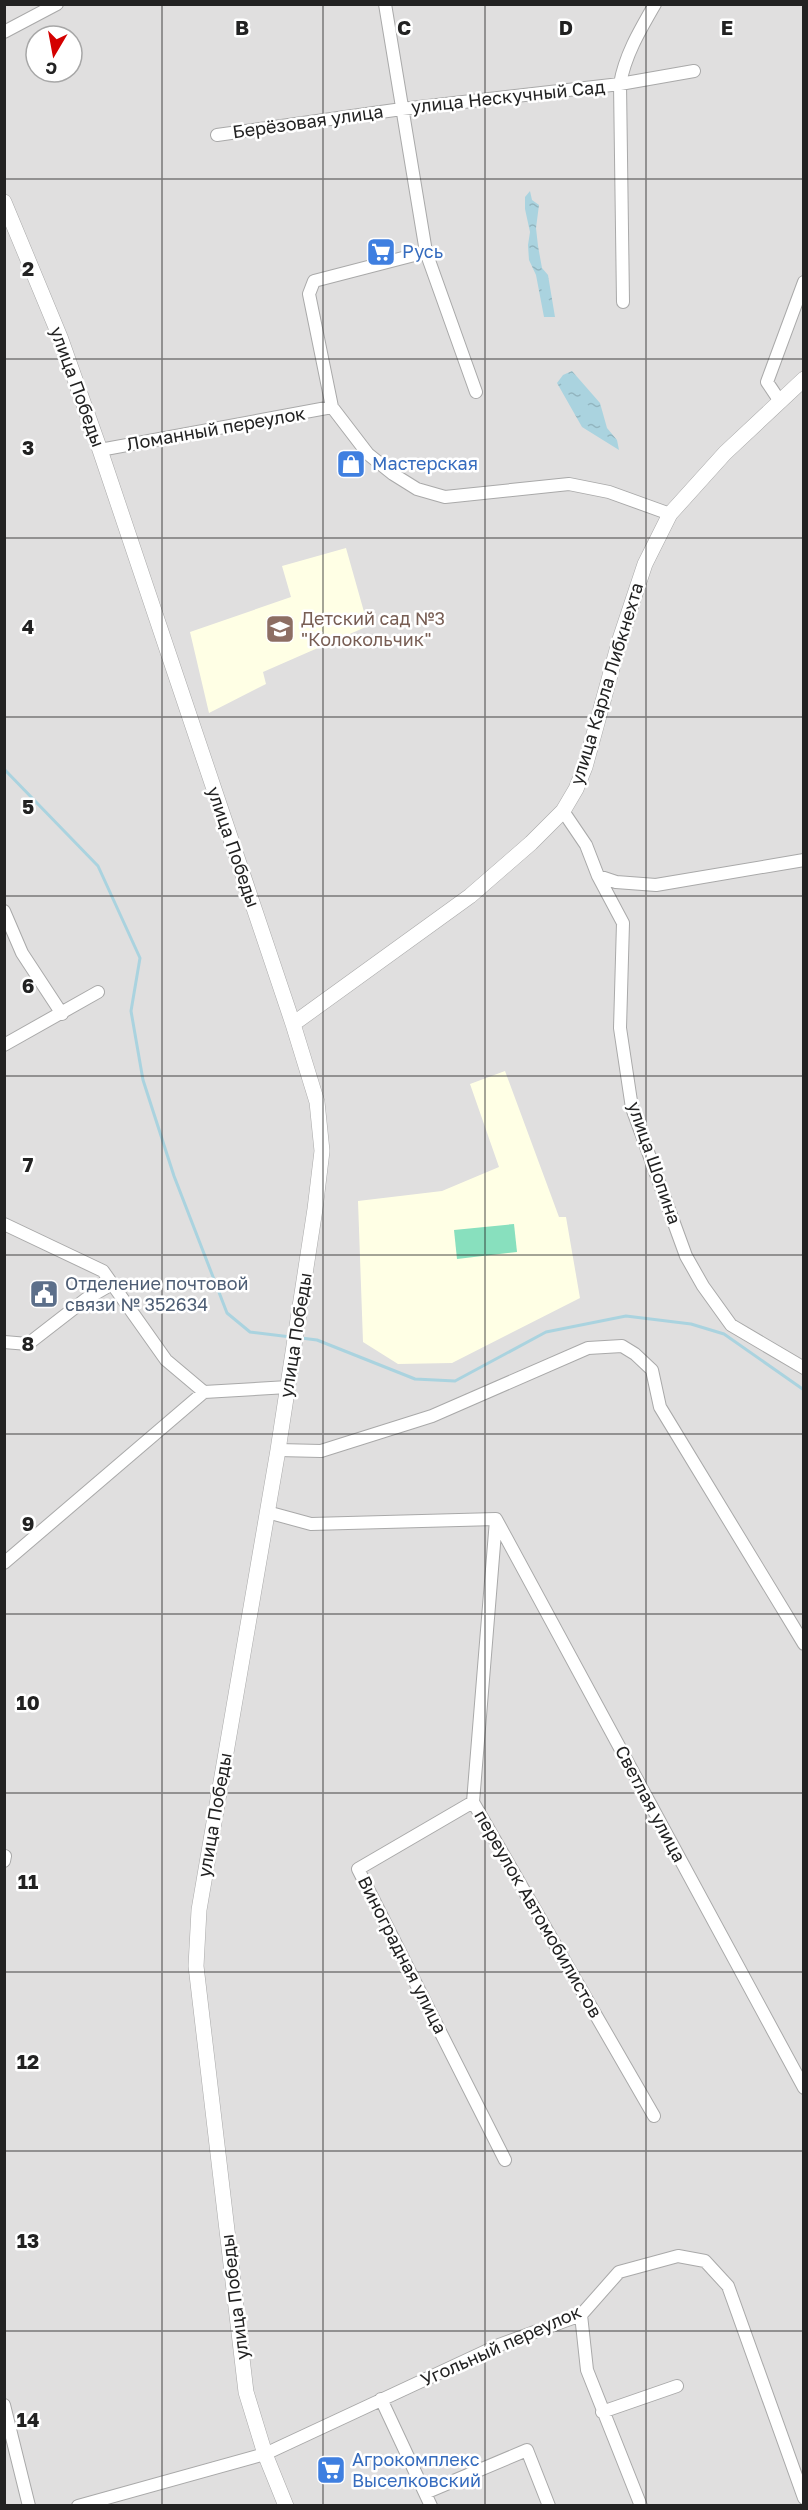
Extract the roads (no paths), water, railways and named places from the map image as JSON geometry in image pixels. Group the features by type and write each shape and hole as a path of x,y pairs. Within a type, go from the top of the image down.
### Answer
{"street":[{"path":"4,32 57,4"},
{"name":"Берёзовая улица","path":"217,135 402,109 385,4"},
{"name":"улица Нескучный Сад","path":"623,302 620,84 636,37 655,4"},
{"name":"улица Нескучный Сад","path":"476,392 426,252 402,109 620,84 694,71"},
{"name":"улица Победы","path":"4,202 60,337 100,450 293,1024 317,1102 322,1151 298,1325 199,1910 196,1966 246,2392 264,2454 286,2505"},
{"name":"Ломанный переулок","path":"426,252 314,281 309,294 332,407 368,454 417,489 446,497 568,484 609,492 670,514"},
{"path":"779,400 767,382 804,282"},
{"name":"улица Карла Либкнехта","path":"293,1024 470,896 531,843 563,811 585,767 620,639 645,564 670,514 691,489 779,400 804,379"},
{"name":"Ломанный переулок","path":"100,450 332,407"},
{"name":"улица Шопина","path":"563,811 586,845 598,876 623,924 620,1028 632,1108 686,1256 703,1286 731,1325 804,1368"},
{"path":"598,876 616,882 656,885 804,860"},
{"path":"4,912 22,953 62,1014"},
{"path":"4,1045 98,992"},
{"path":"4,1224 102,1271 166,1360 204,1392"},
{"path":"4,1342 28,1344 86,1299 112,1284"},
{"path":"278,1450 321,1451 432,1416 588,1348 622,1346 635,1354 652,1370 660,1407 804,1644"},
{"path":"4,1563 204,1392 288,1387"},
{"path":"267,1512 311,1524 496,1519"},
{"name":"переулок Автомобилистов","path":"496,1519 473,1802 654,2116"},
{"name":"Светлая улица","path":"496,1519 804,2088"},
{"name":"Виноградная улица","path":"473,1802 358,1869 505,2160"},
{"path":"4,1861 5,1856"},
{"name":"Угольный переулок","path":"78,2505 264,2454 499,2345 581,2315 619,2272 678,2256 705,2261 728,2286 804,2498"},
{"path":"581,2315 587,2370 641,2505"},
{"path":"603,2412 677,2386"},
{"path":"381,2399 431,2505"},
{"path":"4,2405 29,2505"},
{"path":"426,2493 526,2450 549,2505"}],"water":[{"path":"530,191 532,200 539,205 536,228 538,246 542,268 548,275 555,317 544,317 536,275 529,260 530,232 525,197"},
{"path":"572,371 600,403 607,428 617,440 619,450 582,427 557,383 563,375"}],"waterway":[{"path":"4,769 98,866 140,958 131,1011 143,1080 174,1176 227,1313 250,1332 291,1337"},
{"path":"301,1338 317,1340 415,1379 455,1381 546,1332 626,1316 691,1324 724,1334 804,1390"}],"place":[{"name":"Русь","path":"381,252"},
{"name":"Мастерская","path":"351,464"},
{"name":"Детский сад №3 \"Колокольчик\"","path":"280,629"},
{"name":"Отделение почтовой связи № 352634","path":"44,1294"},
{"name":"Агрокомплекс Выселковский","path":"331,2470"}]}
